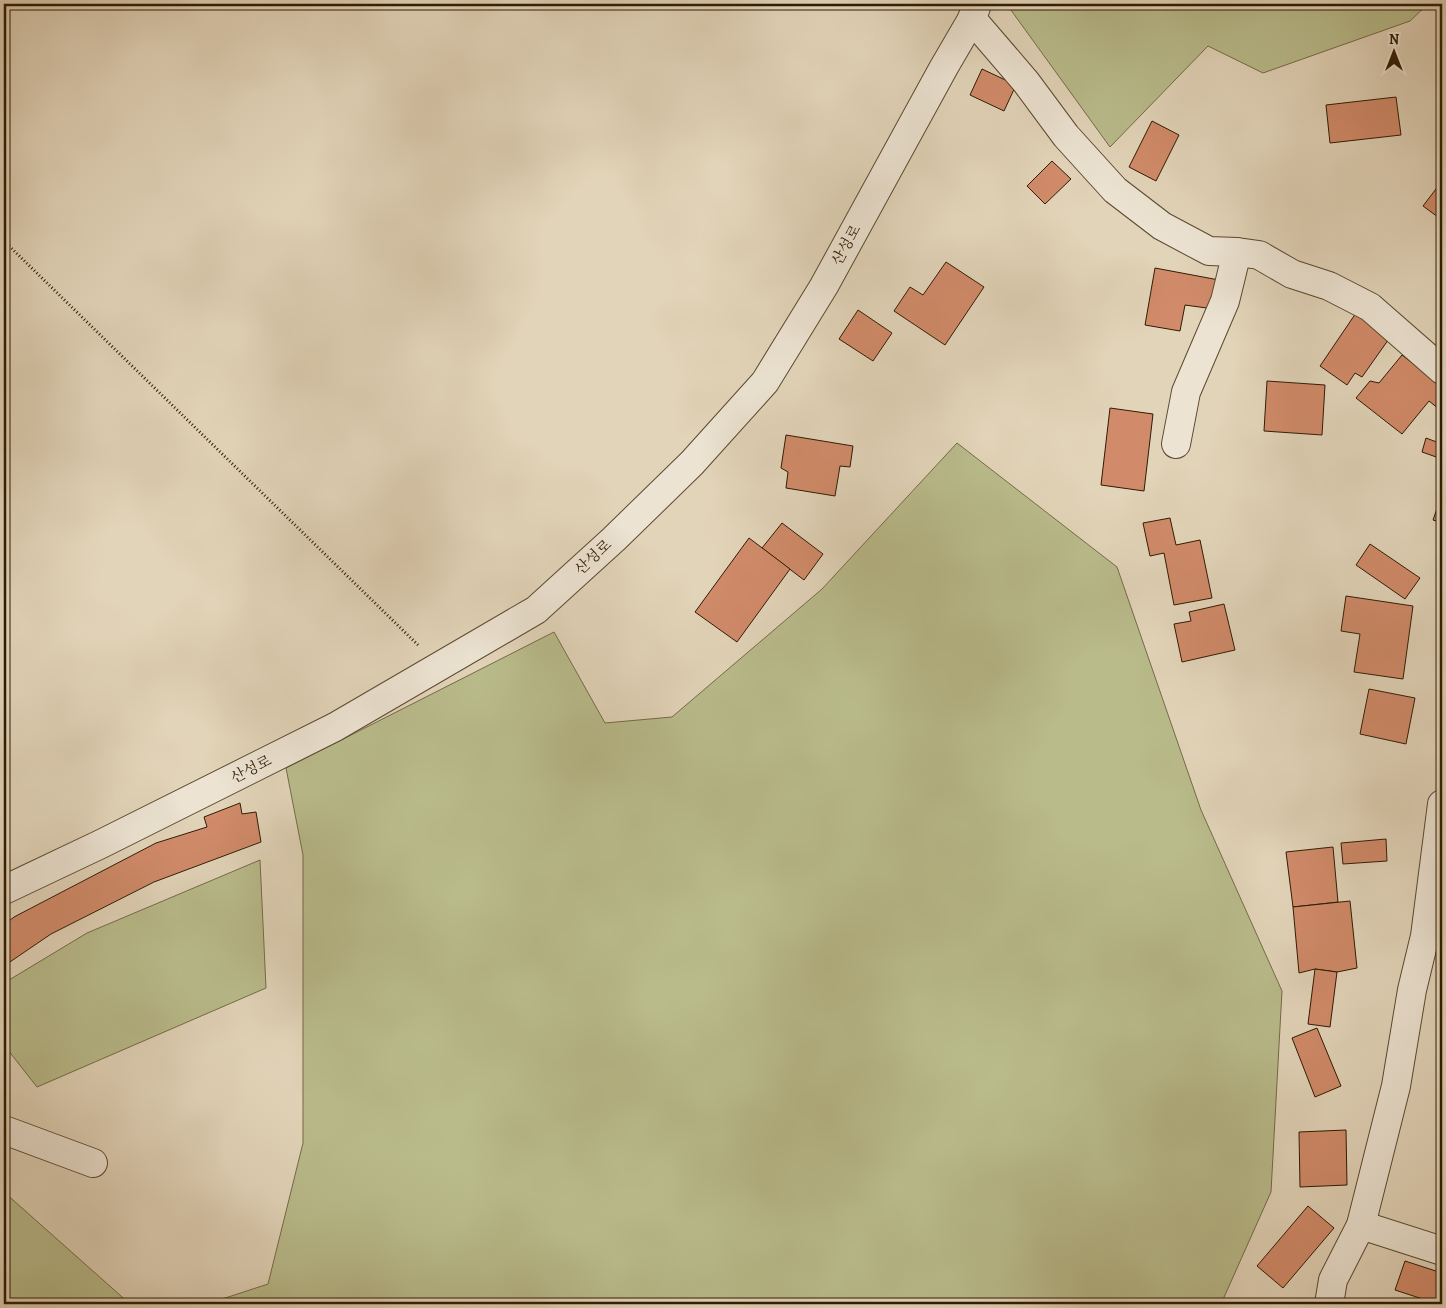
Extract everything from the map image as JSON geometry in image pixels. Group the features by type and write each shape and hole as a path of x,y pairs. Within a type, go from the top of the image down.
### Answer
{"street":[{"path":"974,12 1066,136 1114,190 1162,226 1209,250 1259,255 1292,274 1329,286 1370,307 1442,370"},
{"name":"산성로","path":"4,890 101,844 335,727 536,610 614,539 692,463 765,382 824,286 974,12"},
{"path":"1176,444 1186,392 1225,301 1237,252"},
{"path":"1329,1304 1333,1280 1361,1225 1396,1086 1412,990 1425,936 1442,804"},
{"path":"4,1130 94,1163"},
{"path":"1361,1225 1442,1251"}],"path":[{"path":"4,241 440,666"}],"green space":[{"path":"1009,4 1428,4 1410,21 1263,73 1208,46 1110,147 1008,6"},
{"path":"957,443 1117,567 1201,810 1282,991 1271,1192 1221,1304 207,1304 268,1284 303,1143 303,855 286,768 554,632 605,723 672,717 822,589"},
{"path":"260,860 266,988 37,1087 4,1045 4,983 87,933"},
{"path":"4,1192 130,1304 4,1304"}],"building":[{"path":"982,69 1016,85 1004,111 970,95"},
{"path":"1396,97 1401,135 1330,143 1326,105"},
{"path":"1152,121 1179,135 1156,181 1129,167"},
{"path":"1052,161 1071,179 1045,204 1027,186"},
{"path":"1442,181 1442,220 1423,206"},
{"path":"946,262 984,287 945,345 894,311 910,287 923,295"},
{"path":"1155,268 1219,280 1214,309 1185,305 1180,331 1145,325"},
{"path":"858,310 892,333 873,361 839,339"},
{"path":"1356,313 1391,336 1362,377 1355,373 1347,385 1320,366"},
{"path":"1402,355 1442,386 1442,405 1439,409 1429,401 1402,434 1356,398 1370,381 1379,383"},
{"path":"1267,381 1325,385 1322,435 1264,431"},
{"path":"1110,408 1153,414 1144,491 1101,485"},
{"path":"786,435 853,446 850,467 840,466 835,496 786,488 788,472 781,468"},
{"path":"1426,438 1442,444 1442,459 1422,452"},
{"path":"1442,494 1442,523 1433,520"},
{"path":"1170,518 1176,545 1200,540 1212,598 1174,605 1164,553 1150,556 1143,523"},
{"path":"782,523 823,554 804,580 762,548"},
{"path":"749,538 790,569 737,642 695,612"},
{"path":"1370,544 1420,578 1405,599 1356,565"},
{"path":"1346,596 1413,606 1403,679 1354,672 1360,634 1341,631"},
{"path":"1224,604 1235,650 1182,662 1174,624 1191,621 1189,612"},
{"path":"1369,689 1415,698 1406,744 1360,734"},
{"path":"240,803 242,814 256,812 261,842 154,882 51,934 4,966 4,925 14,917 156,843 207,827 204,817"},
{"path":"1386,839 1387,861 1343,864 1341,843"},
{"path":"1333,847 1338,902 1293,907 1286,852"},
{"path":"1350,901 1357,968 1337,972 1315,969 1299,973 1293,907"},
{"path":"1315,969 1337,972 1330,1027 1308,1024"},
{"path":"1317,1028 1341,1086 1315,1097 1292,1038"},
{"path":"1346,1130 1347,1185 1300,1187 1299,1132"},
{"path":"1308,1206 1334,1228 1283,1288 1257,1266"},
{"path":"1405,1261 1442,1273 1442,1304 1395,1290"}]}
